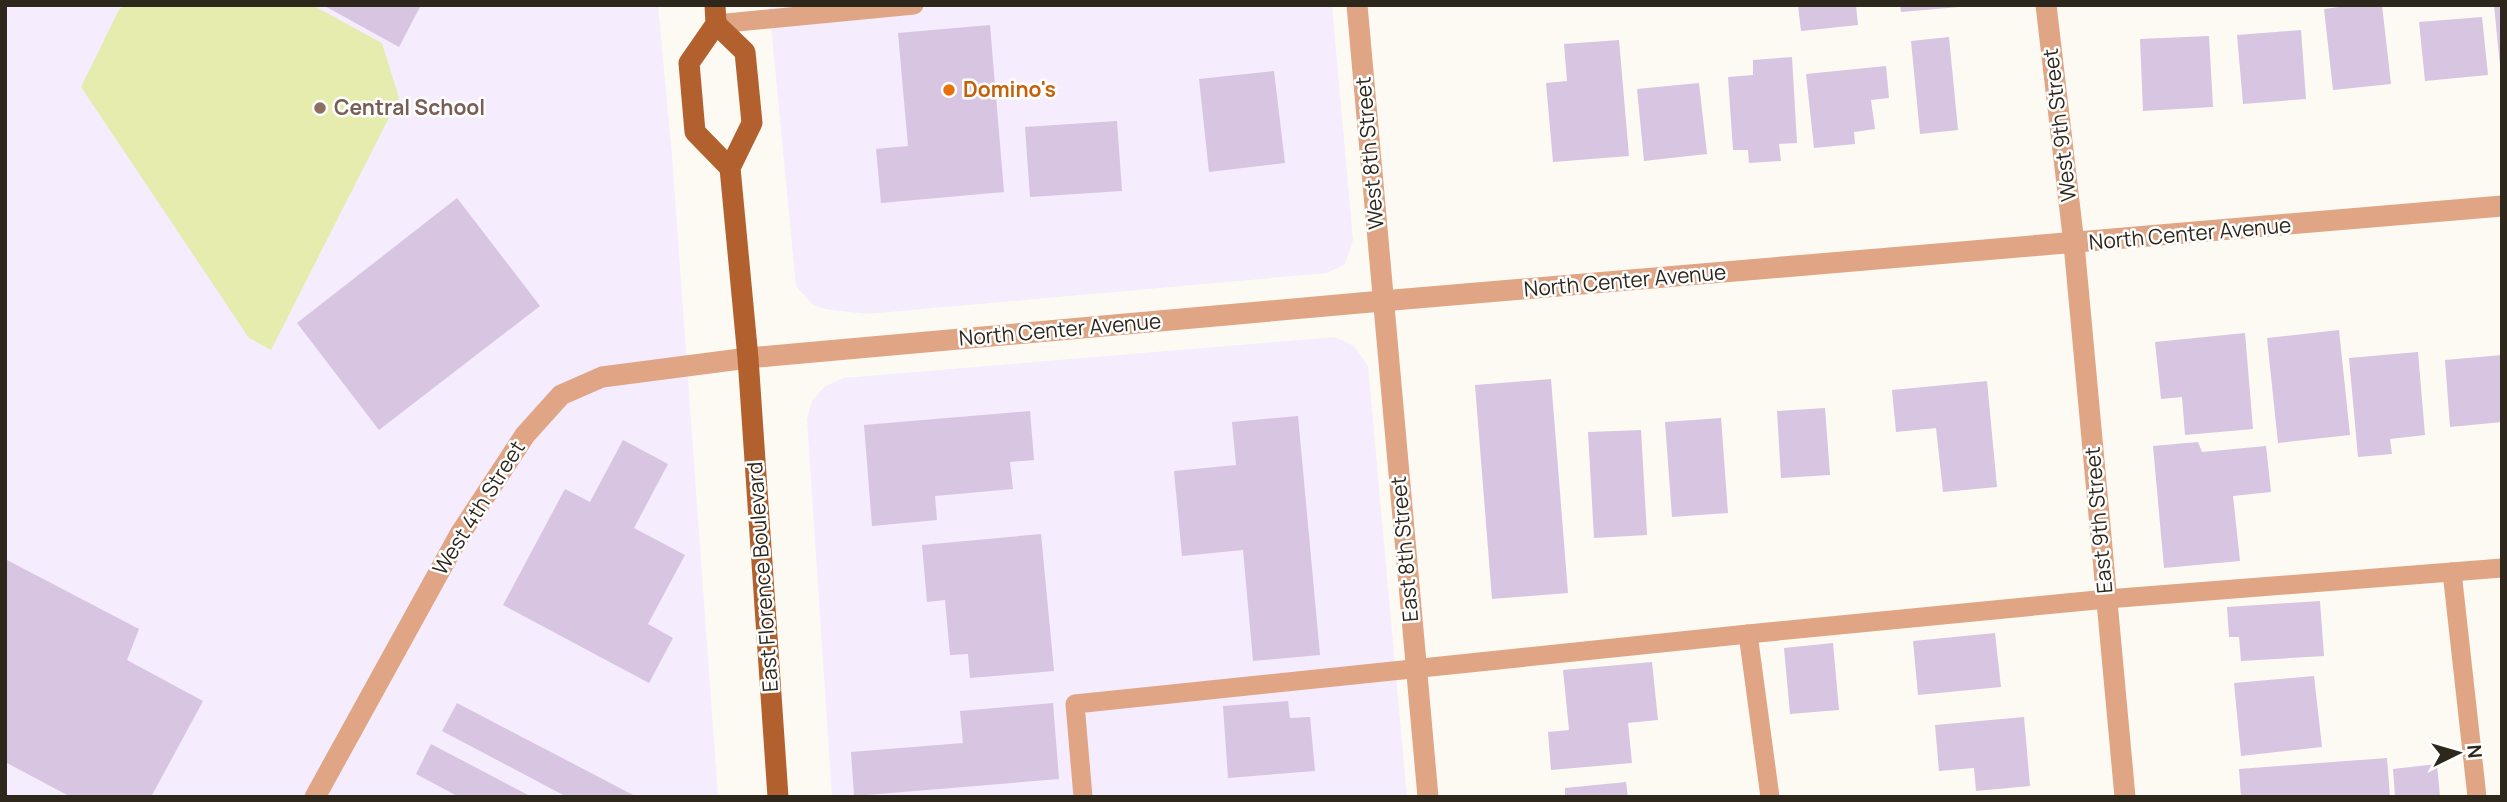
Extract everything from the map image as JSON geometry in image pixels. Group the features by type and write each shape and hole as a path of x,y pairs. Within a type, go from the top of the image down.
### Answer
{"main road":[{"path":"716,15 746,52 752,123 730,168 695,131 690,63 716,15"},
{"name":"East Florence Boulevard","path":"730,168 748,358 778,797"}],"street":[{"name":"West 8th Street","path":"1357,5 1382,301"},
{"name":"West 9th Street","path":"2046,5 2074,244"},
{"name":"North Center Avenue","path":"748,358 2502,206"},
{"name":"East 9th Street","path":"2074,244 2125,797"},
{"name":"East 8th Street","path":"1382,301 1428,797"},
{"name":"West 4th Street","path":"316,797 460,534 525,435 561,395 602,377 748,358"}],"lane":[{"path":"716,15 914,5"},
{"path":"1083,797 1075,704 2107,599 2502,568"},
{"path":"2452,572 2477,797"},
{"path":"1748,634 1770,797"}],"shaded area":[{"path":"5,5 658,5 672,156 718,797 5,797"},
{"path":"769,5 1332,5 1353,240 1345,264 1327,273 867,314 824,309 812,304 796,286"},
{"path":"1335,337 1354,346 1368,366 1407,797 832,797 807,419 812,401 824,387 843,378"}],"green space":[{"path":"129,5 312,5 382,43 399,98 271,350 249,338 81,87 120,8"}],"building":[{"path":"323,5 421,5 399,47"},
{"path":"1798,5 1856,5 1858,25 1801,31"},
{"path":"1900,5 1959,5 1959,7 1901,12"},
{"path":"2382,5 2391,84 2333,90 2324,9"},
{"path":"2494,5 2502,5 2502,66 2500,66"},
{"path":"2482,17 2488,75 2425,81 2419,22"},
{"name":"Domino's","path":"990,25 1004,192 881,203 876,149 908,146 898,33"},
{"path":"2301,30 2306,99 2243,104 2237,35"},
{"path":"2209,36 2213,107 2143,111 2140,39"},
{"path":"1949,37 1958,130 1920,134 1911,41"},
{"path":"1619,40 1629,156 1553,162 1546,83 1567,81 1564,44"},
{"path":"1792,57 1797,143 1779,144 1781,161 1749,163 1748,150 1733,150 1728,77 1753,75 1753,60"},
{"path":"1886,66 1889,98 1871,100 1875,129 1854,132 1855,144 1814,148 1806,74"},
{"path":"1274,71 1285,163 1209,172 1199,79"},
{"path":"1699,83 1707,154 1644,161 1637,89"},
{"path":"1117,121 1122,191 1030,197 1025,127"},
{"path":"457,198 540,306 379,430 297,323"},
{"path":"2339,330 2350,435 2278,443 2267,338"},
{"path":"2245,333 2253,429 2185,435 2182,397 2161,399 2155,342"},
{"path":"2418,352 2425,435 2390,439 2392,454 2358,457 2349,358"},
{"path":"2502,355 2502,422 2450,427 2445,360"},
{"path":"1551,379 1568,593 1492,599 1475,385"},
{"path":"1987,381 1997,487 1943,492 1936,428 1896,432 1892,390"},
{"path":"1825,408 1830,475 1781,478 1777,411"},
{"path":"1030,411 1034,460 1010,462 1013,489 935,496 937,520 872,526 864,425"},
{"path":"1298,416 1320,655 1253,661 1243,550 1182,556 1174,471 1236,465 1232,422"},
{"path":"1721,418 1728,513 1672,517 1665,422"},
{"path":"1641,430 1647,535 1594,538 1588,432"},
{"path":"623,440 668,464 634,528 685,555 648,624 673,638 649,683 503,605 565,489 590,502"},
{"path":"2198,442 2202,452 2266,446 2271,492 2233,496 2240,561 2164,568 2153,446"},
{"path":"1041,534 1054,671 970,678 968,654 950,655 945,600 927,602 922,545"},
{"path":"5,559 139,629 127,660 203,701 151,797 71,797 5,762"},
{"path":"2320,601 2324,656 2241,661 2239,637 2229,637 2227,607"},
{"path":"1995,633 2001,687 1918,695 1913,641"},
{"path":"1833,643 1839,710 1790,714 1784,648"},
{"path":"1652,662 1658,720 1628,723 1632,763 1551,770 1548,732 1569,730 1563,670"},
{"path":"2314,676 2322,747 2241,756 2234,683"},
{"path":"1288,701 1290,718 1310,717 1315,771 1228,778 1223,706"},
{"path":"457,703 637,797 567,797 442,731"},
{"path":"1053,703 1059,779 854,796 851,752 963,743 960,711"},
{"path":"2024,717 2030,786 1976,791 1974,768 1939,771 1935,725"},
{"path":"431,744 532,797 459,797 416,774"},
{"path":"2387,758 2390,797 2241,797 2239,769"},
{"path":"2437,764 2440,797 2395,797 2393,769"},
{"path":"1626,782 1628,797 1565,797 1565,788"}],"place":[{"name":"Domino's","path":"949,90"},
{"name":"Central School","path":"320,108"}]}
